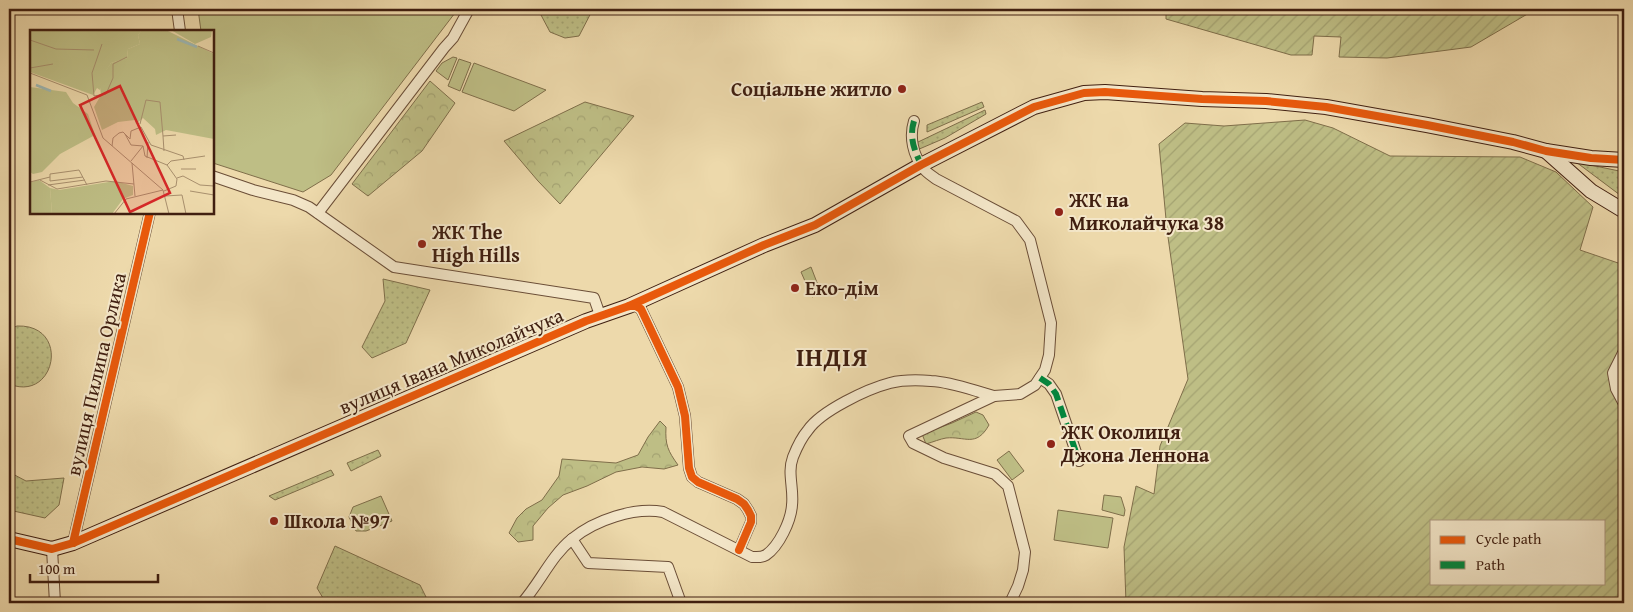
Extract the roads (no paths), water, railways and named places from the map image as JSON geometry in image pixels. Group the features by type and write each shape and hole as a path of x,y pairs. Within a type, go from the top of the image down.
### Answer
{"street":[{"path":"177,9 180,30"},
{"path":"318,213 444,48 454,38 469,9"},
{"name":"вулиця Івана Миколайчука","path":"9,539 52,549 74,543 600,315 629,306 764,245 815,225 921,164 1034,106 1084,93 1105,92 1202,99 1266,101 1326,107 1514,142 1546,150 1591,158 1624,160"},
{"path":"522,603 558,554 572,539 611,518 630,512 652,510 663,512 752,556 760,558 766,555 782,536 788,523 792,509 790,469 793,457 808,429 831,410 858,396 890,383 911,381 932,381 952,384 994,396 1020,394 1036,385 1045,370 1049,355 1051,323 1030,240 1016,221 924,171 912,142 911,130 914,120"},
{"path":"1546,150 1591,191 1624,211"},
{"path":"214,177 253,190 293,200 318,213 394,267 594,298 600,315"},
{"name":"вулиця Пилипа Орлика","path":"74,543 150,214"},
{"path":"629,306 636,306 641,309 678,387 685,416 689,468 692,477 698,482 737,499 744,504 751,516 751,522 739,550"},
{"path":"1624,351 1613,373 1616,389 1624,404"},
{"path":"1040,378 1052,386 1056,394 1079,461"},
{"path":"994,396 909,436 913,443 944,458 995,474 1008,486 1025,552 1020,578 1010,603"},
{"path":"572,539 588,563 668,567 681,603"},
{"path":"52,549 55,603"}],"place":[{"name":"Соціальне житло","path":"902,89"},
{"name":"ЖК на Миколайчука 38","path":"1059,212"},
{"name":"ЖК The High Hills","path":"422,244"},
{"name":"Еко-дім","path":"795,288"},
{"name":"ЖК Околиця Джона Леннона","path":"1051,444"},
{"name":"Школа №97","path":"274,521"}],"district":[{"name":"ІНДІЯ","path":"832,357"}]}
